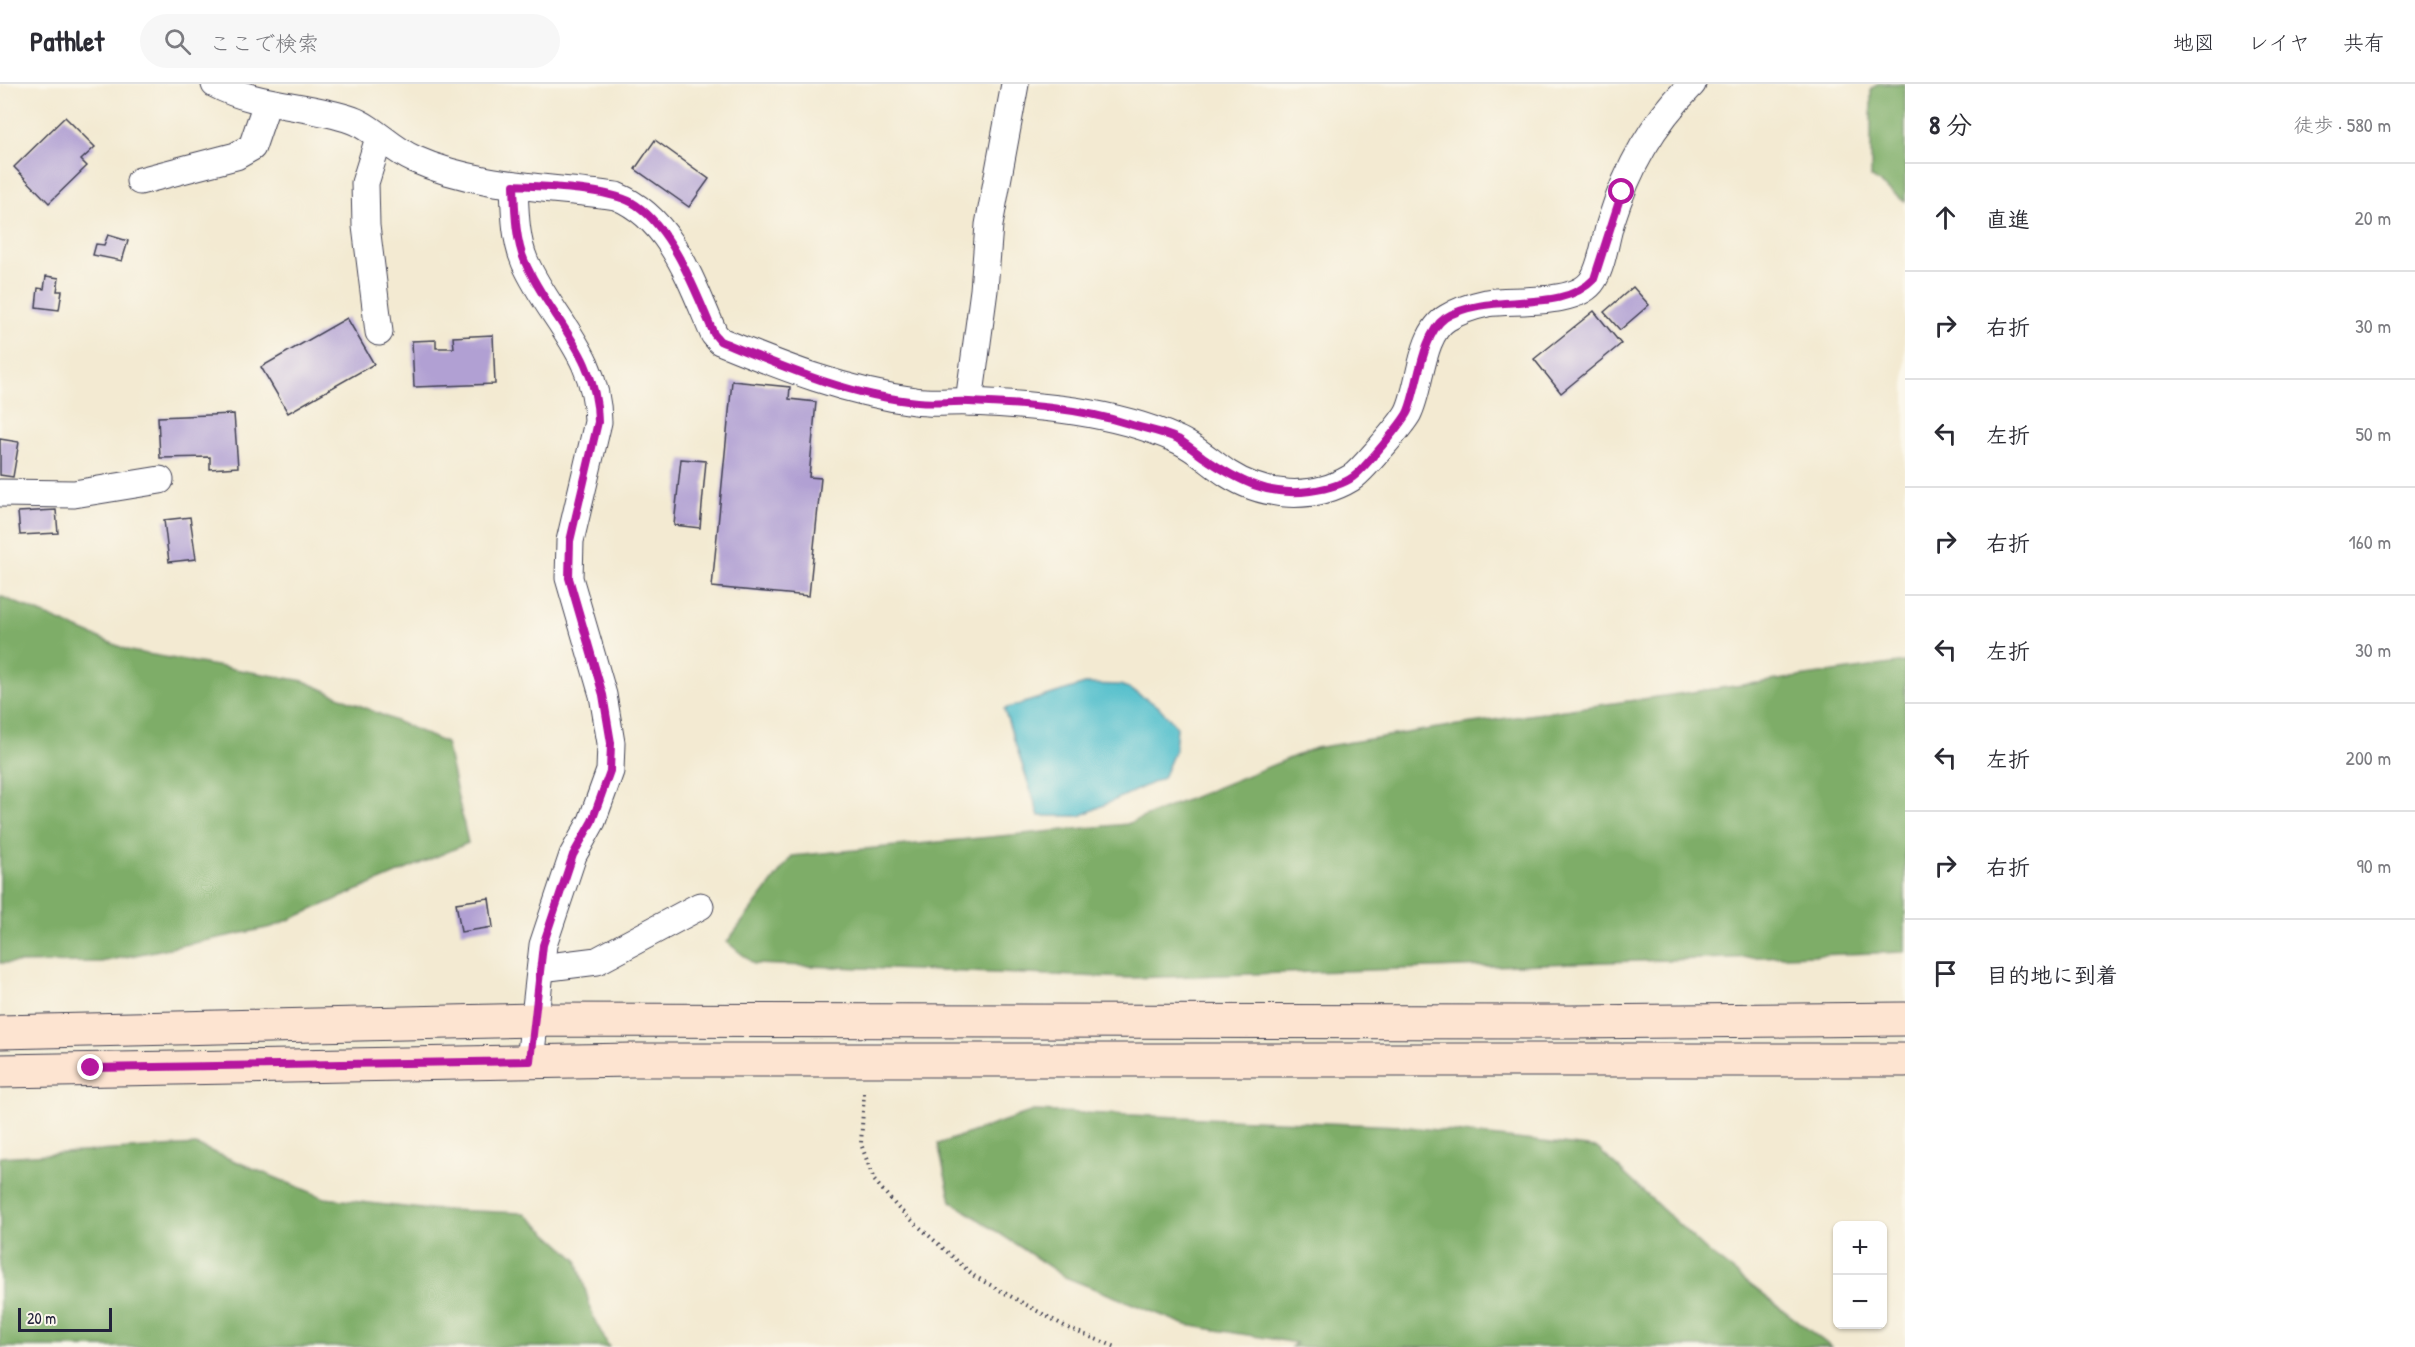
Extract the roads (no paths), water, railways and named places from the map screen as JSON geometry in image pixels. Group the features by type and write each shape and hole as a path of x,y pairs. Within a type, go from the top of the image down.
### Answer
{"street":[{"path":"215,84 229,92 267,103 353,121 413,159 471,177 514,185 553,187 616,196 636,205 652,219 684,264 714,334 720,341 800,373 876,396 919,402 969,402 1065,410 1110,417 1178,439 1231,476 1264,490 1289,494 1327,489 1353,477 1408,413 1423,354 1442,321 1460,310 1488,303 1548,300 1583,290 1594,279 1611,219 1640,150 1664,112 1692,84"},
{"path":"969,402 984,290 989,225 1015,84"},
{"path":"140,181 236,156 252,147 267,103"},
{"path":"378,138 365,183 366,226 379,332"},
{"path":"514,185 516,216 524,260 569,331 598,402 594,439 570,541 569,578 593,655 611,743 610,771 592,821 573,855 543,945 530,1061"},
{"path":"0,493 74,494 160,480"},
{"path":"541,968 597,962 700,906"},
{"path":"0,1032 535,1020 1583,1022 1905,1019"},
{"path":"0,1071 530,1061 864,1059 1905,1060"}],"water":[{"path":"1085,684 1120,685 1158,706 1177,727 1175,750 1163,778 1080,816 1039,816 1004,709"}]}
